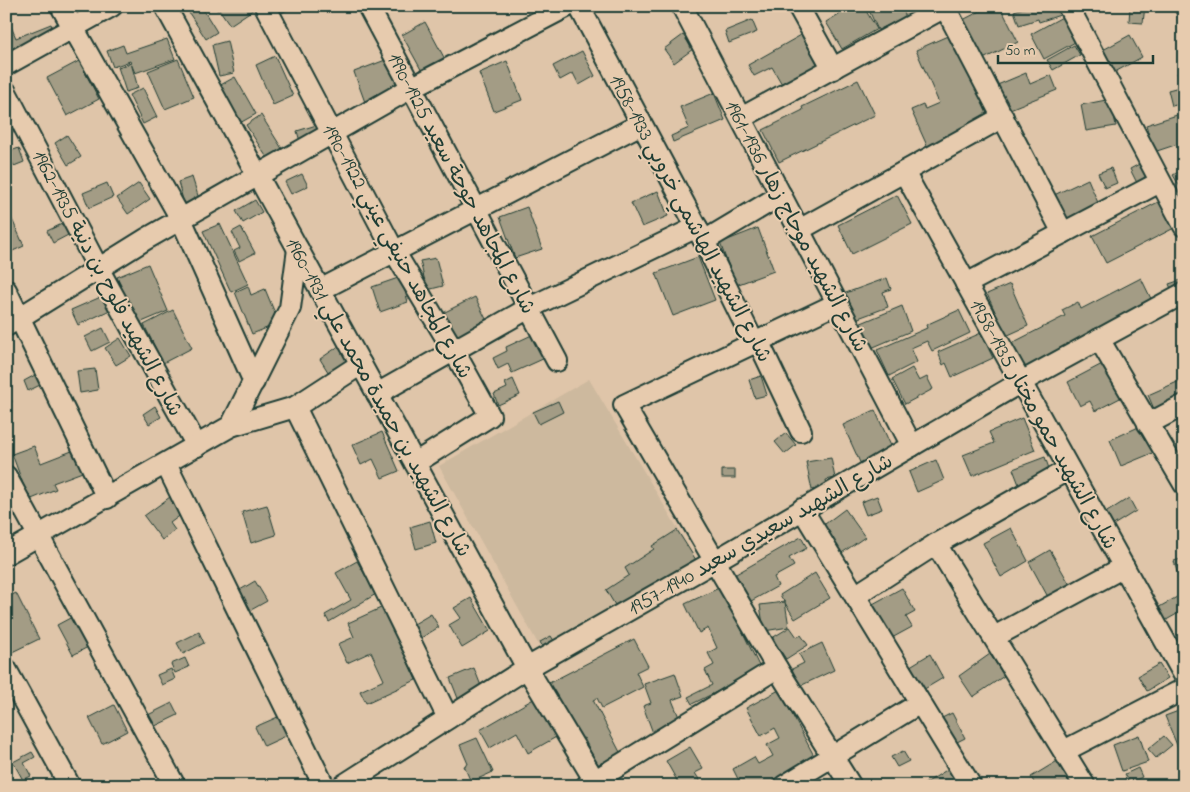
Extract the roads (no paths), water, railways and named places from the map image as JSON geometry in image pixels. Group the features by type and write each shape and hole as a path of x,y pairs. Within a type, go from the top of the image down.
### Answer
{"street":[{"path":"61,6 181,219 254,382"},
{"path":"6,65 112,6"},
{"name":"شارع الشهيد بن حميدة محمد علي 1931-1960","path":"165,6 527,668 593,784"},
{"name":"شارع المجاهد حنيفي عيني 1922-1990","path":"265,6 394,251 454,351 490,416 415,464"},
{"name":"شارع المجاهد حوحة سعيد 1925-1990","path":"368,6 557,361"},
{"path":"13,322 146,238 411,88 568,6"},
{"name":"شارع الشهيد الهاشمي خروبي 1933-1958","path":"579,6 700,234 754,342 761,347 800,431"},
{"name":"شارع الشهيد موجاج زهار 1936-1961","path":"682,6 912,446"},
{"path":"798,6 833,69"},
{"path":"1068,6 1184,226"},
{"path":"740,118 946,7 1063,233"},
{"name":"شارع الشهيد فلوح بن دنية 1935-1962","path":"6,92 98,268 197,446"},
{"path":"799,230 1003,117"},
{"path":"320,290 641,124"},
{"name":"شارع الشهيد حمو مختار 1935-1958","path":"904,172 1184,675"},
{"path":"966,284 1160,182"},
{"path":"377,394 529,308 700,234 781,195"},
{"path":"231,426 290,308 298,249"},
{"path":"6,290 13,322 107,498"},
{"name":"شارع الشهيد سعيدي سعيد 1940-1957","path":"342,786 527,668 715,561 1021,382 1184,293"},
{"path":"838,303 624,404 776,668 834,756 851,786"},
{"path":"1099,339 1184,484"},
{"path":"6,554 39,537 231,426 295,407 361,364"},
{"path":"1148,424 1184,405"},
{"path":"295,407 448,718"},
{"path":"166,464 324,786"},
{"path":"855,596 936,544 1069,469"},
{"path":"6,476 176,786"},
{"path":"802,509 971,786"},
{"path":"936,544 1085,786"},
{"path":"994,637 1124,567"},
{"path":"6,668 70,786"},
{"path":"593,784 776,668"},
{"path":"1064,751 1184,690"},
{"path":"784,786 920,703"}]}
